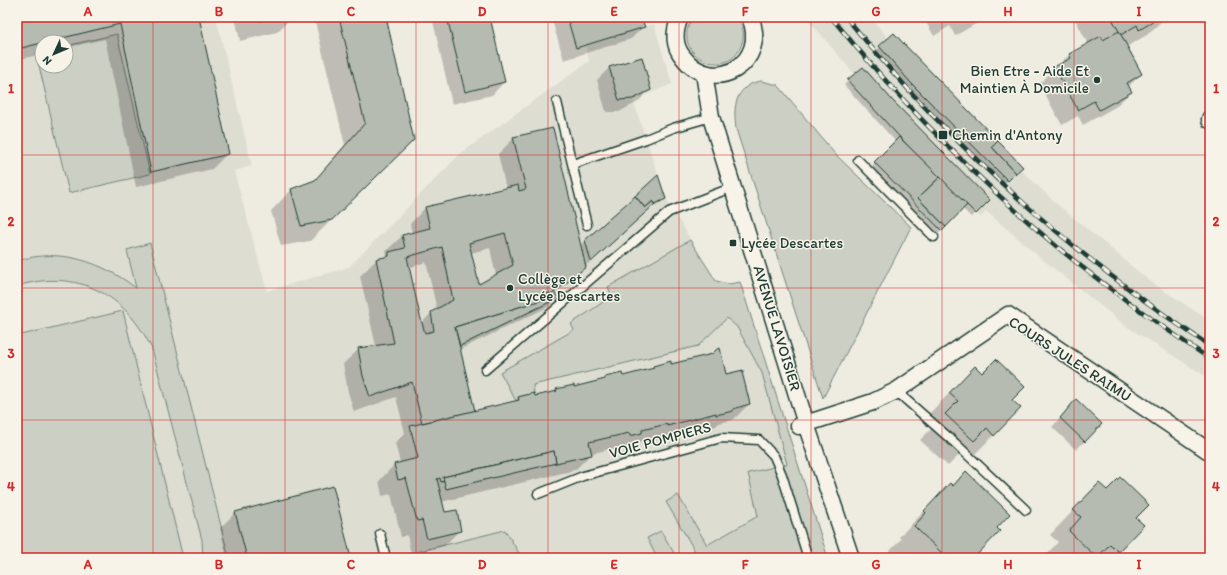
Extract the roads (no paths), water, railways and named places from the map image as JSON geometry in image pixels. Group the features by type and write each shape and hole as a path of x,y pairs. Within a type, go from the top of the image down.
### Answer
{"street":[{"path":"680,17 676,28 675,41 680,54 688,64 697,71 720,75 730,72 740,66 748,58 753,48 755,38 754,26 750,17"},
{"name":"AVENUE LAVOISIER","path":"704,73 711,117 803,425 851,558"},
{"name":"COURS JULES RAIMU","path":"803,425 873,402 896,391 1008,315 1210,452"}],"lane":[{"path":"558,102 587,225"},
{"path":"573,164 646,139 673,128 711,117"},
{"path":"858,160 934,238"},
{"path":"485,370 669,212 723,191"},
{"path":"896,391 955,443 1026,510"},
{"name":"VOIE POMPIERS","path":"538,494 583,476 721,438 759,440 774,456 782,475 808,558"},
{"path":"380,534 386,558"}],"railway":[{"path":"831,17 906,103 959,157 1014,209 1062,251 1103,283 1210,359"},
{"path":"846,17 927,109 970,153 1015,195 1062,236 1110,274 1159,311 1210,346"}],"place":[{"name":"Bien Etre - Aide Et Maintien À Domicile","path":"1097,80"},
{"name":"Chemin d'Antony","path":"943,135"},
{"name":"Lycée Descartes","path":"733,243"},
{"name":"Collège et Lycée Descartes","path":"510,288"}]}
